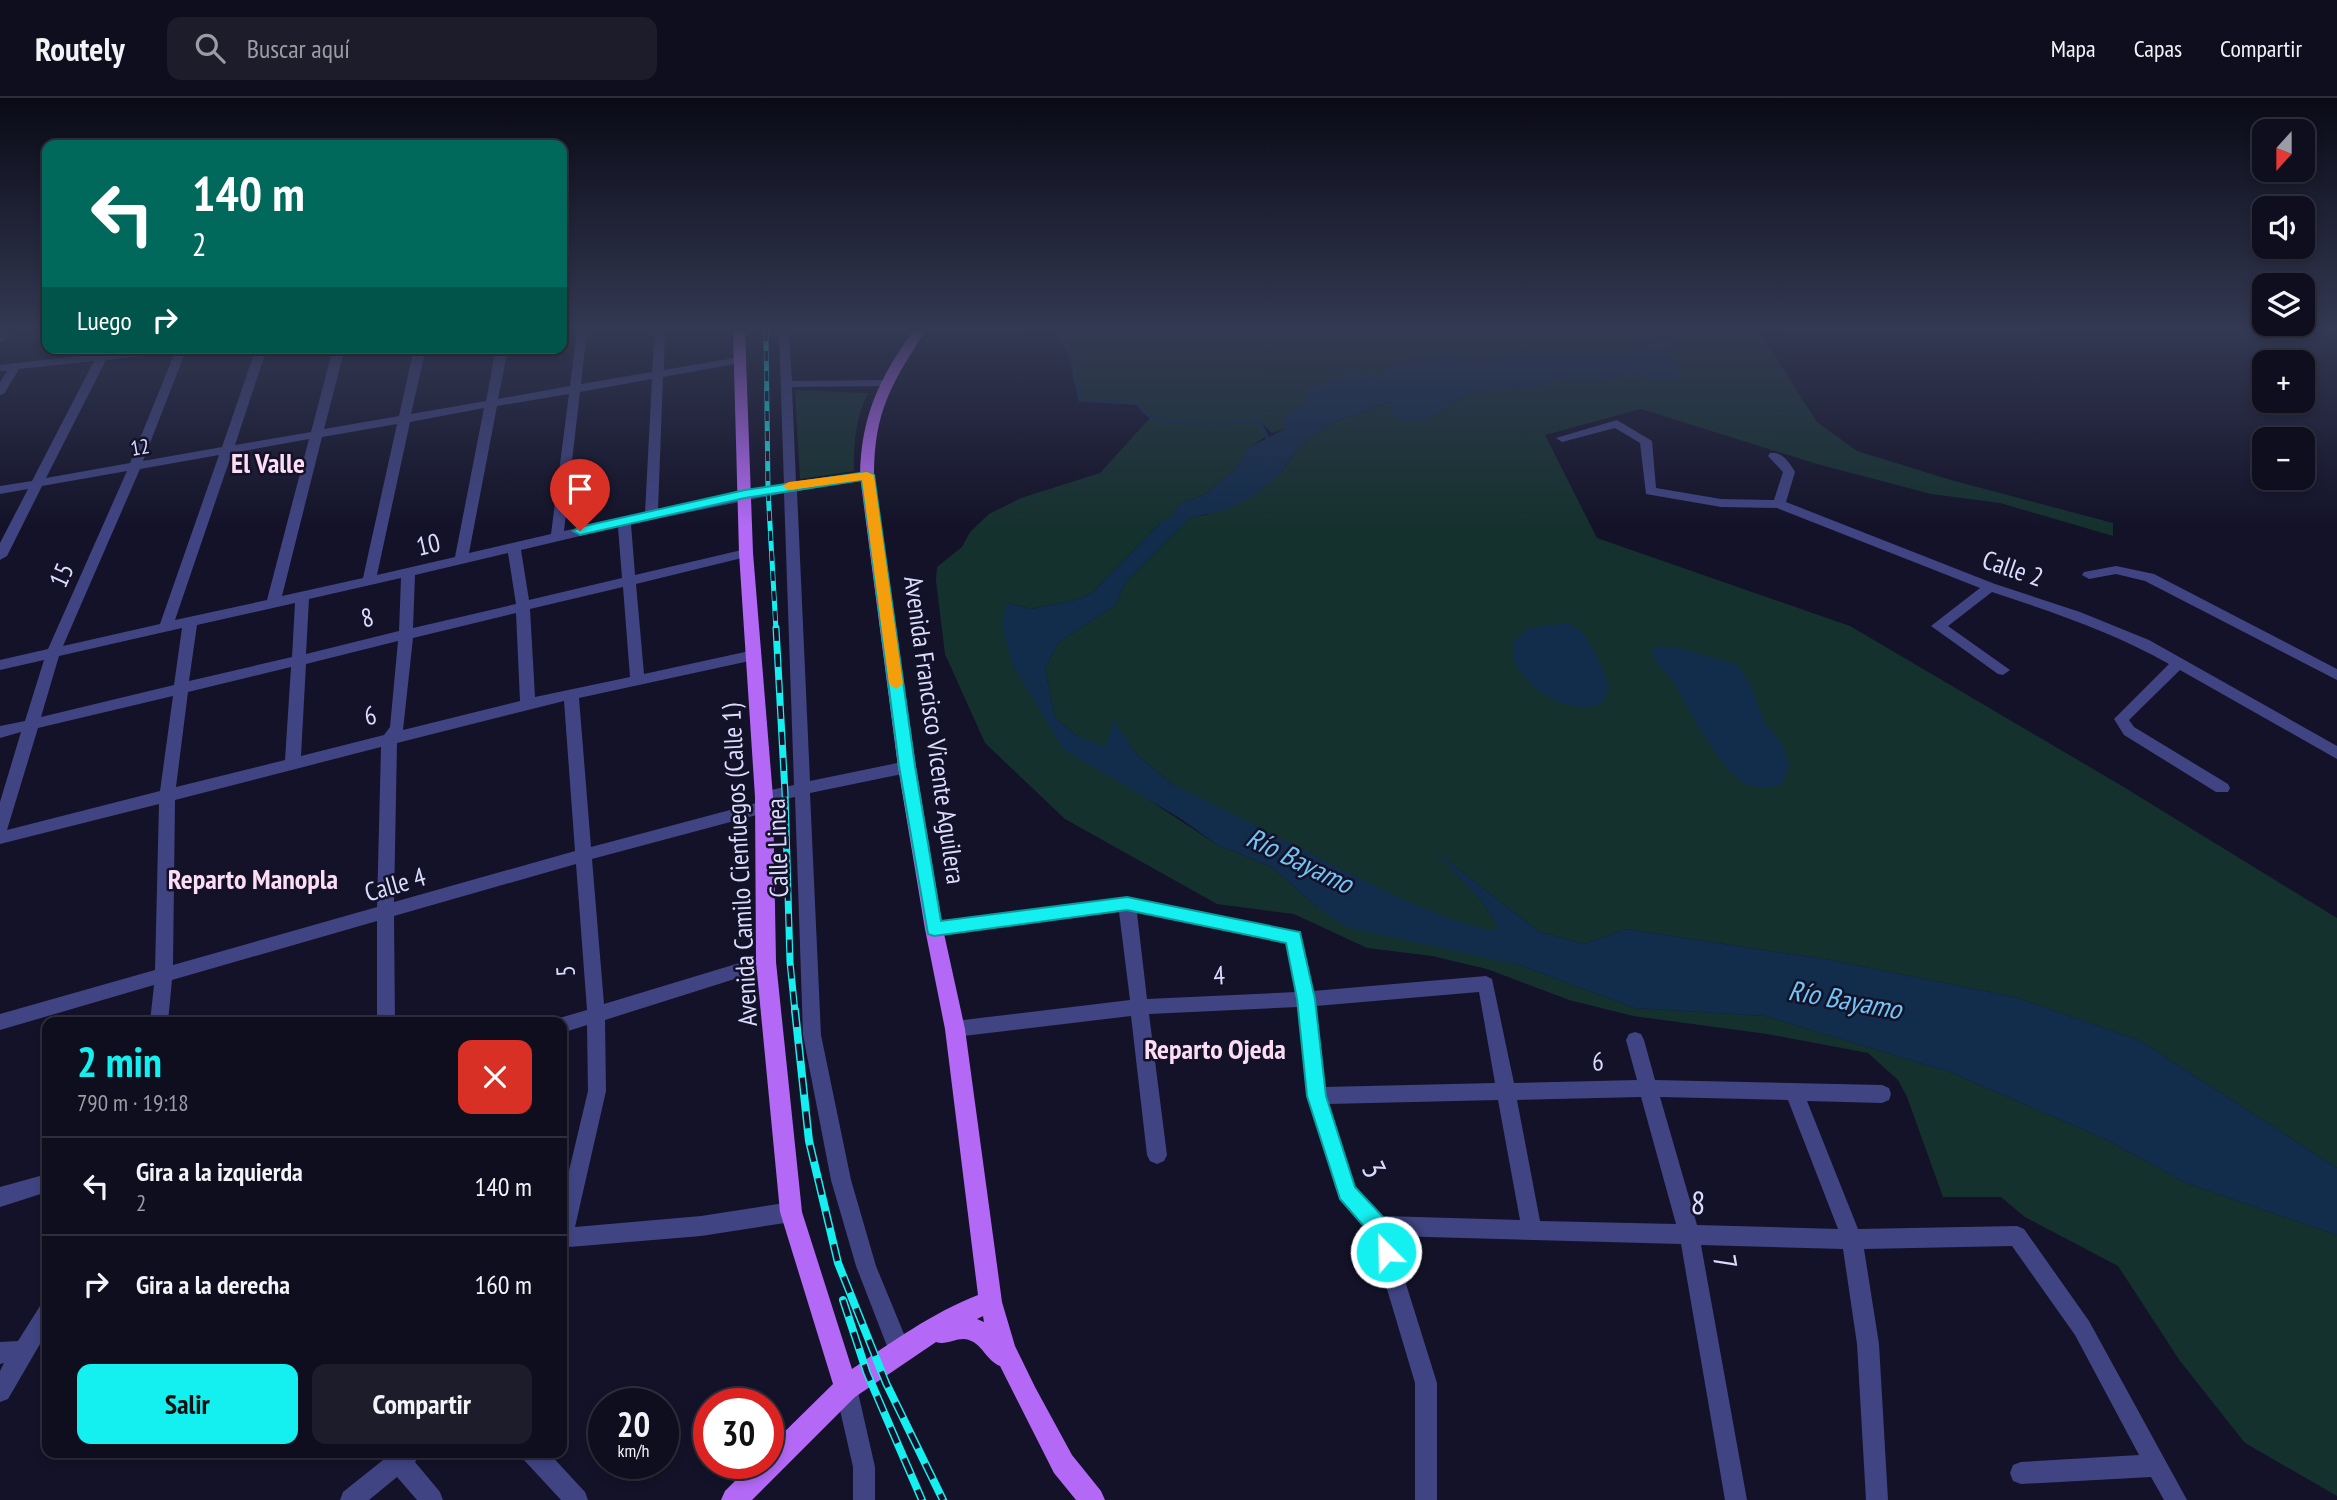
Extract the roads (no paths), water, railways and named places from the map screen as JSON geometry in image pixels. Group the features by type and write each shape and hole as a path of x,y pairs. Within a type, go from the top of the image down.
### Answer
{"main road":[{"name":"Avenida Camilo Cienfuegos (Calle 1)","path":"741,396 746,553 764,802 766,962 791,1212 846,1388"},
{"name":"Avenida Francisco Vicente Aguilera","path":"879,396 871,417 866,445 867,475 907,766 934,929 955,1029 990,1303 1012,1368 1063,1464 1092,1500"},
{"path":"734,1500 846,1388 964,1312 990,1303"},
{"path":"909,1345 959,1326 975,1329 986,1336 1012,1368"}],"street":[{"path":"0,556 81,396"},
{"name":"15","path":"0,828 53,653 135,467 162,396"},
{"path":"166,627 246,396"},
{"path":"273,604 328,396"},
{"path":"369,581 410,396"},
{"path":"461,559 494,396"},
{"name":"12","path":"0,490 526,396"},
{"path":"557,537 575,396"},
{"path":"651,514 656,396"},
{"name":"Calle Linea","path":"787,396 812,1035 841,1180 866,1266 909,1345"},
{"name":"Calle 2","path":"1562,438 1617,424 1646,440 1650,491 1721,503 1779,504 1990,587 2111,629 2179,662 2333,746"},
{"path":"1774,456 1789,472 1779,504"},
{"name":"10","path":"0,665 273,604 651,514 745,494 867,475"},
{"path":"624,520 637,679"},
{"path":"514,547 523,607 528,704"},
{"name":"8","path":"0,732 746,553"},
{"path":"2089,575 2116,570 2132,572 2179,590 2337,675"},
{"path":"386,1017 389,740 397,727 406,634 408,572"},
{"path":"1990,587 1938,626 2003,670"},
{"path":"293,762 302,597"},
{"path":"160,1017 164,977 167,794 190,622"},
{"name":"6","path":"0,838 528,704 754,655"},
{"path":"2179,662 2121,719 2129,731 2222,788"},
{"name":"5","path":"567,1218 597,1091 596,1014 571,694"},
{"name":"Calle 4","path":"0,1022 385,913 802,789 907,766"},
{"path":"934,929 1127,904 1157,1154"},
{"name":"3","path":"1127,904 1294,937 1306,999 1316,1096 1347,1192 1378,1226 1426,1382 1426,1500"},
{"path":"567,1023 766,962"},
{"name":"4","path":"955,1029 1140,1007 1306,999 1486,984 1506,1091"},
{"name":"7","path":"1635,1040 1689,1233 1735,1500"},
{"name":"6","path":"1316,1096 1648,1088 1882,1094"},
{"path":"1506,1091 1532,1231"},
{"path":"1794,1091 1852,1239 1868,1344 1877,1500"},
{"path":"0,1197 42,1184"},
{"path":"567,1239 701,1226 791,1212"},
{"name":"8","path":"1378,1226 1852,1239 2017,1236 2082,1328 2157,1465"},
{"path":"0,1391 42,1321"},
{"path":"0,1353 24,1351"},
{"path":"846,1388 864,1467 864,1500"},
{"path":"351,1500 398,1458"},
{"path":"401,1458 432,1500"},
{"path":"538,1458 577,1500"},
{"path":"2021,1474 2157,1465 2176,1500"}],"water":[{"path":"1307,396 1467,396 1424,420 1405,422 1395,416 1389,402 1329,424 1301,444 1280,474 1254,495 1229,509 1190,518 1125,583 1115,605 1058,643 1045,668 1055,718 1079,737 1106,747 1113,720 1139,757 1241,840 1349,898 1436,930 1499,929 1482,901 1432,849 1540,932 1584,944 1626,929 1830,960 2014,997 2139,1040 2337,1168 2337,1235 2186,1183 2107,1140 1950,1072 1765,1016 1635,1008 1519,965 1346,927 1317,907 1273,868 1216,844 1181,819 1063,749 1012,664 1002,623 1007,603 1031,609 1080,599 1093,592 1160,523 1171,517 1179,504 1206,494 1235,469 1250,447 1286,428 1285,416 1306,404"},
{"path":"1568,623 1576,627 1589,641 1603,670 1609,688 1601,704 1576,706 1553,699 1541,693 1515,663 1513,643 1528,628"},
{"path":"1661,646 1680,648 1738,665 1751,687 1765,723 1782,744 1790,765 1781,785 1749,785 1739,780 1722,762 1675,684 1656,662 1652,650"}],"waterway":[{"path":"1079,396 1080,400 1137,403 1148,415 1169,421 1259,421 1268,439"},
{"name":"Río Bayamo","path":"1177,796 1385,904 1423,921 1483,940"}],"railway":[{"path":"767,396 768,490 776,630"},
{"path":"776,628 790,962 795,1012"},
{"path":"795,1010 809,1141 838,1263 886,1383 943,1500"},
{"path":"843,1300 867,1373 922,1500"}],"district":[{"name":"El Valle","path":"268,462"},
{"name":"Reparto Manopla","path":"253,878"},
{"name":"Reparto Ojeda","path":"1215,1048"}]}
